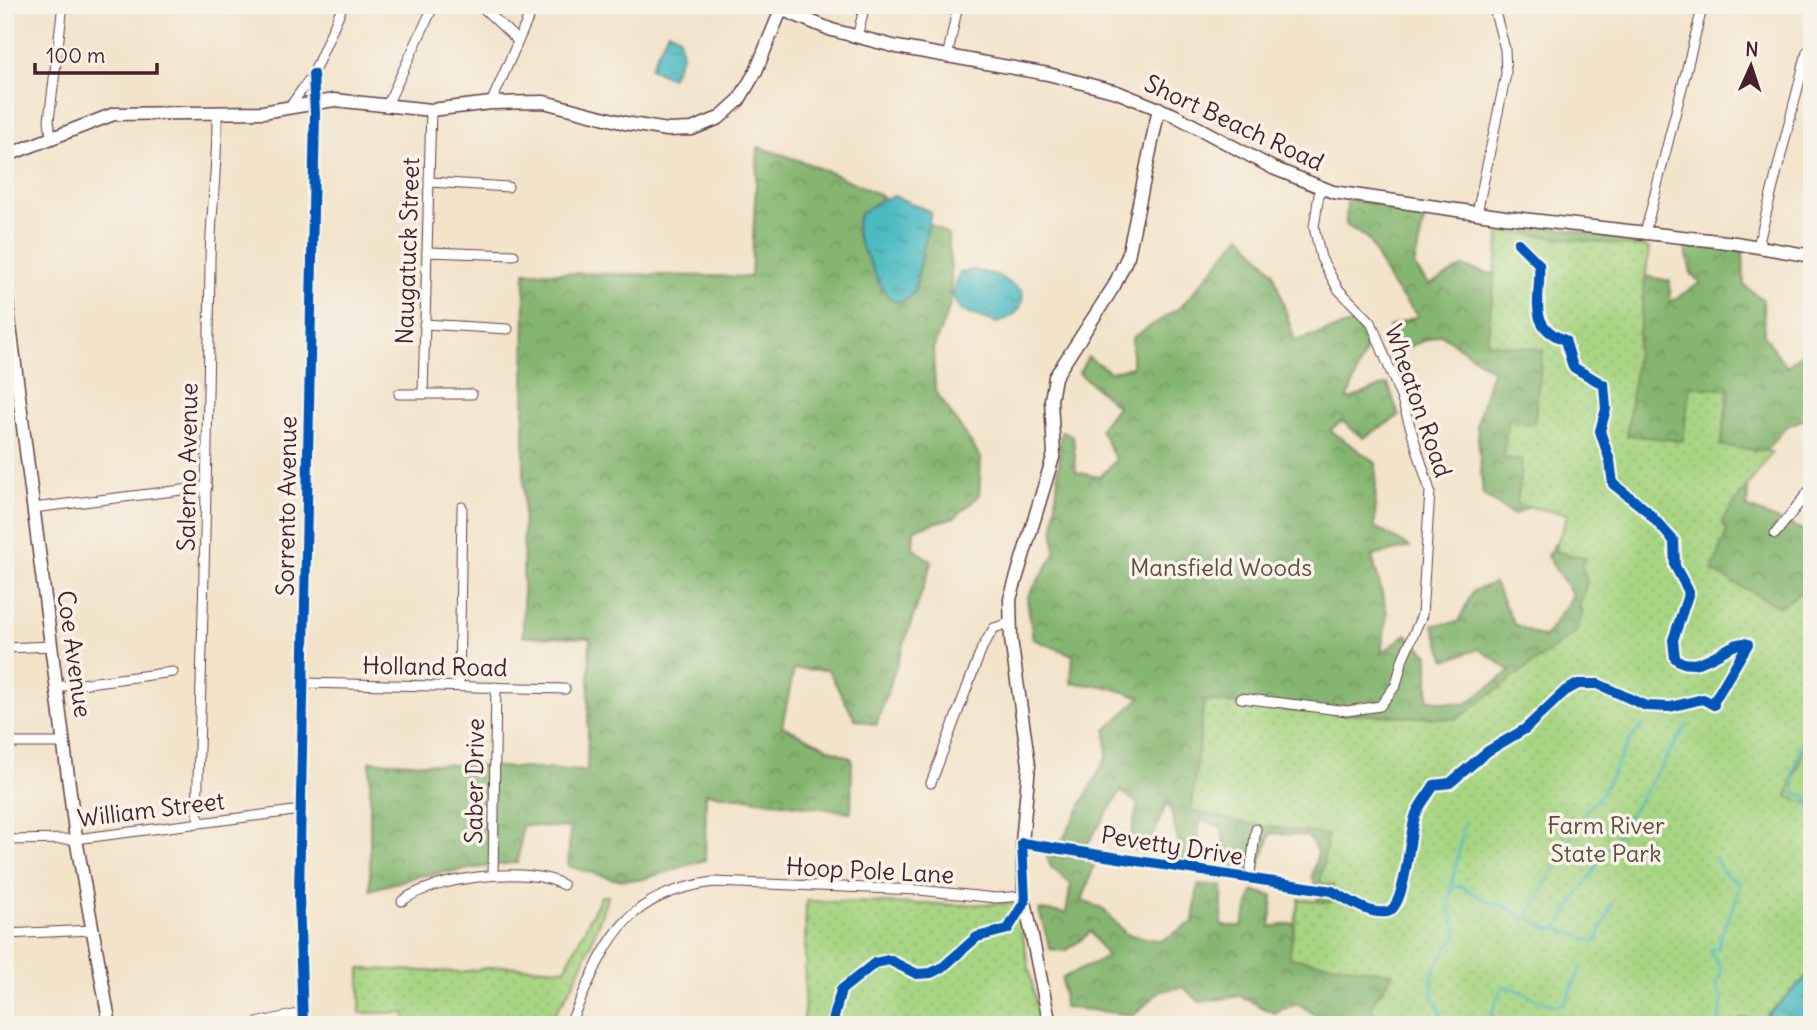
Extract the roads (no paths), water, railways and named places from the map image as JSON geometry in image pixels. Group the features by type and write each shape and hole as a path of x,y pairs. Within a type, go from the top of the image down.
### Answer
{"main road":[{"path":"5,156 114,114 288,109 342,100 431,110 491,103 544,102 605,119 667,130 704,125 730,110 749,86 776,8"},
{"name":"Short Beach Road","path":"776,8 857,37 947,58 1070,78 1159,108 1273,168 1320,188 1366,198 1758,246 1812,256"},
{"path":"1051,1025 1024,896 1022,843 1029,756 1010,623 1013,584 1054,454 1051,400 1055,377 1114,286 1128,256 1159,108"},
{"name":"Coe Avenue","path":"5,287 76,839 110,1025"}],"street":[{"path":"51,137 49,120 63,5"},
{"path":"288,109 313,74 343,5"},
{"path":"386,107 434,5"},
{"path":"480,5 517,40"},
{"path":"491,103 534,5"},
{"path":"857,37 865,5"},
{"path":"947,58 958,5"},
{"path":"1478,213 1506,74 1505,49 1493,5"},
{"path":"1645,233 1703,5"},
{"path":"1758,246 1807,52 1812,53"},
{"name":"Sorrento Avenue","path":"303,1025 299,909 313,74"},
{"name":"Naugatuck Street","path":"423,393 431,110"},
{"name":"Salerno Avenue","path":"200,822 197,812 207,487 211,206 219,138 217,112"},
{"path":"431,182 509,187"},
{"name":"Wheaton Road","path":"1241,698 1347,711 1380,706 1396,685 1398,671 1422,615 1430,491 1401,397 1371,322 1338,289 1321,258 1314,227 1320,188"},
{"path":"427,252 514,255"},
{"path":"424,324 508,329"},
{"path":"399,394 472,394"},
{"path":"33,508 207,487"},
{"path":"1775,534 1812,487"},
{"path":"458,686 462,508"},
{"path":"931,783 988,635 993,628 1010,623"},
{"path":"5,648 51,646"},
{"path":"57,687 173,672"},
{"name":"Holland Road","path":"304,683 565,689"},
{"name":"Saber Drive","path":"493,876 496,687"},
{"path":"5,743 64,743"},
{"name":"William Street","path":"5,840 76,839 301,810"},
{"path":"1249,880 1256,829"},
{"name":"Pevetty Drive","path":"1022,843 1316,890"},
{"path":"402,901 416,890 493,876 549,878 563,885"},
{"name":"Hoop Pole Lane","path":"569,1025 612,934 626,920 681,887 713,882 919,890 996,898 1024,896"},
{"path":"5,934 93,930"},
{"path":"248,1025 302,1013"}],"water":[{"path":"668,31 679,37 682,55 671,78 650,68"},
{"path":"894,196 931,212 914,292 899,302 892,300 882,288 859,241 856,228 860,214 881,200"},
{"path":"974,270 998,276 1022,291 1022,303 1017,312 997,323 960,310 952,296 960,273"},
{"path":"1812,972 1812,1025 1734,1025 1742,1019 1763,1019"}],"waterway":[{"path":"1812,704 1792,777 1795,779 1794,793 1806,796 1812,810"},
{"path":"1444,1025 1432,985 1435,968 1458,934 1449,907 1451,889 1463,887 1491,903 1507,907 1521,918 1527,918 1587,809 1601,795 1631,738 1643,725"},
{"path":"1527,918 1551,929 1557,928 1687,726"},
{"path":"1451,889 1465,821"},
{"path":"1715,857 1723,873 1740,883 1718,947 1710,950 1721,969 1721,978 1716,983 1722,1001 1719,1025"},
{"path":"1557,928 1596,942 1612,903"},
{"path":"1488,1025 1499,993 1505,986 1542,1002 1557,1005 1565,1003 1582,966"}],"park label":[{"name":"Mansfield Woods","path":"1221,568"},
{"name":"Farm River State Park","path":"1606,840"}]}
